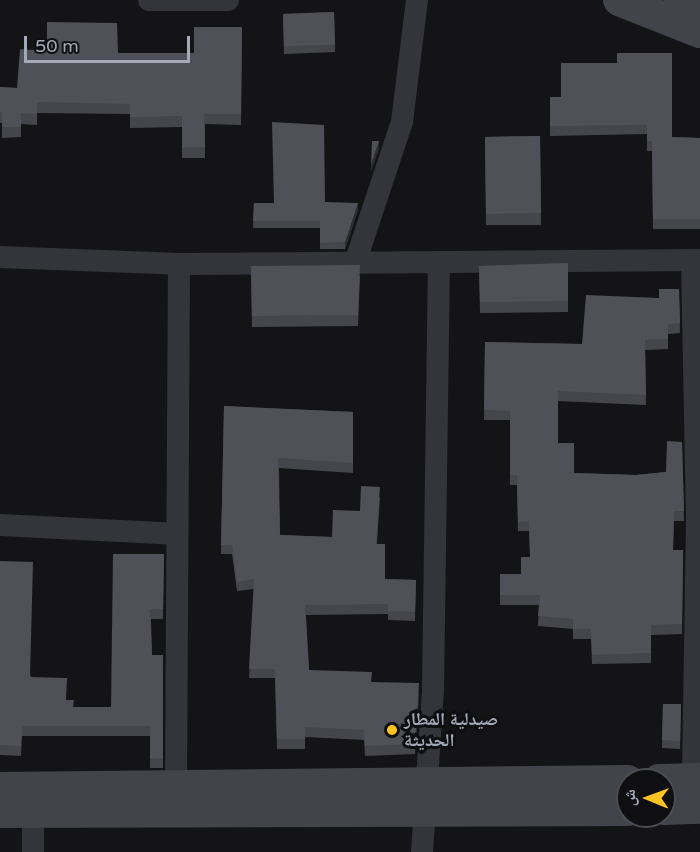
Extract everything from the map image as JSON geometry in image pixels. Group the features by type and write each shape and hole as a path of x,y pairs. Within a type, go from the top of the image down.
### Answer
{"main road":[{"path":"619,0 700,32"},
{"path":"680,0 700,8"},
{"path":"0,812 425,796 616,782"},
{"path":"676,784 698,789"},
{"path":"0,788 176,785 425,796 616,809"},
{"path":"676,802 698,789"}],"street":[{"path":"149,0 228,0"},
{"path":"355,263 402,122 417,0"},
{"path":"0,257 179,264 439,264 696,260 698,789"},
{"path":"176,785 175,534 179,264"},
{"path":"423,852 434,690 439,264"},
{"path":"0,525 175,534"},
{"path":"33,811 33,852"}],"building":[{"path":"334,12 335,45 284,46 283,14"},
{"path":"47,22 117,23 118,53 194,53 194,27 242,27 241,114 204,114 205,147 182,148 182,116 130,117 130,104 37,102 37,114 21,113 21,127 2,127 0,87 17,88 20,49 47,51"},
{"path":"617,53 672,53 672,137 700,138 700,219 653,219 652,141 647,141 647,125 550,126 550,97 561,97 561,63 617,63"},
{"path":"272,122 324,125 325,202 358,203 345,242 320,243 320,221 253,221 254,203 274,203"},
{"path":"540,136 541,213 486,214 485,137"},
{"path":"372,141 379,141 371,165"},
{"path":"568,263 568,301 480,302 479,266"},
{"path":"360,265 358,315 252,316 251,266"},
{"path":"659,289 679,289 680,323 668,324 668,339 645,340 646,395 558,391 558,443 574,443 574,473 636,475 666,472 667,441 682,442 684,511 674,511 673,550 683,550 682,624 651,625 651,653 592,655 591,629 573,629 573,619 538,616 540,595 500,595 500,574 521,574 521,557 530,557 529,521 518,522 517,475 510,475 510,411 484,410 485,342 582,344 586,295 659,298"},
{"path":"224,406 353,412 353,463 278,458 280,535 332,537 333,510 360,511 361,486 380,487 376,544 385,544 385,579 416,580 415,612 388,611 388,604 305,605 309,670 372,672 371,682 419,683 415,744 365,746 364,730 305,727 305,739 277,739 275,669 249,669 254,579 237,582 232,545 221,545"},
{"path":"113,554 164,554 163,609 150,609 152,655 163,655 163,758 150,759 150,726 22,726 21,746 0,745 0,561 33,562 30,677 67,678 66,700 74,700 73,707 111,707"},
{"path":"663,704 681,704 680,741 662,740"}],"place":[{"name":"صيدلية المطار الحديثة","path":"392,730"}]}
